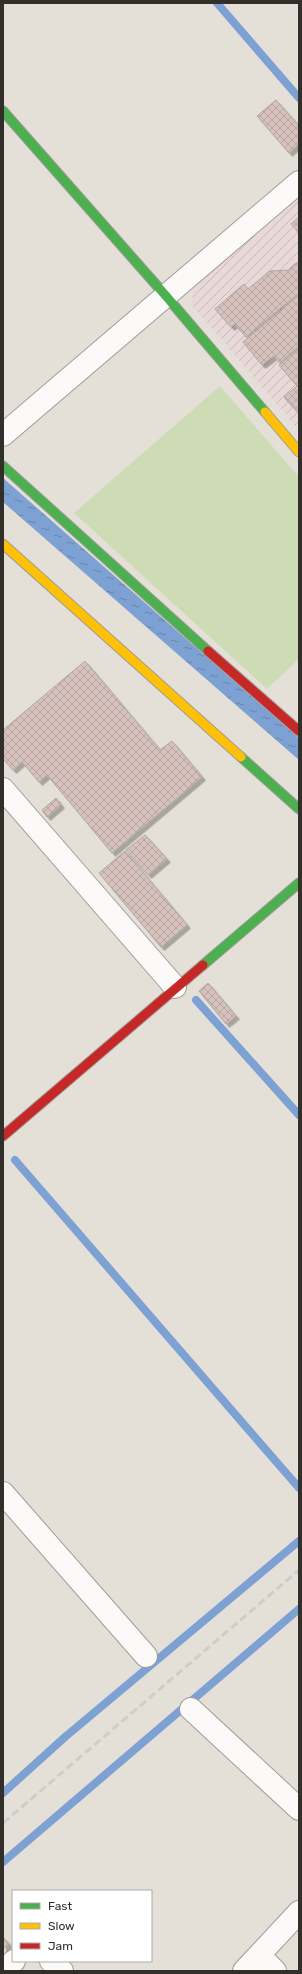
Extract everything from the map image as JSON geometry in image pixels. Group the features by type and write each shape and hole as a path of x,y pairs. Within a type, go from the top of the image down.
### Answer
{"street":[{"path":"3,111 166,296 299,452"},
{"path":"3,435 299,182"},
{"path":"3,466 272,709 299,731"},
{"path":"3,544 299,810"},
{"path":"3,789 175,987"},
{"path":"3,1136 175,987 299,883"},
{"path":"3,1493 146,1656"},
{"path":"191,1709 299,1809"},
{"path":"244,1971 299,1912"},
{"path":"259,1955 275,1971"},
{"path":"3,1970 13,1962"},
{"path":"53,1962 62,1971"}],"shaded area":[{"path":"299,197 299,430 192,305 193,285"}],"green space":[{"path":"220,386 299,477 299,659 267,689 74,513"}],"water":[{"path":"3,478 299,738 299,760 3,502"}],"building":[{"path":"276,100 299,126 299,144 289,153 257,116"},
{"path":"299,217 299,233 291,224"},
{"path":"296,263 299,263 299,293 246,337 235,324 231,327 215,309 244,284 248,289 270,271 288,270"},
{"path":"299,295 299,346 280,363 274,356 262,365 243,342"},
{"path":"299,348 299,414 284,397 297,386 279,365"},
{"path":"85,661 160,750 172,741 202,777 112,853 47,775 39,782 22,762 13,770 3,759 3,730"},
{"path":"56,798 61,805 47,817 42,810"},
{"path":"145,835 167,859 148,875 126,850"},
{"path":"125,851 187,925 161,947 99,873"},
{"path":"208,983 236,1016 226,1024 199,991"},
{"path":"3,1937 9,1944 3,1949"}],"waterway":[{"path":"217,3 299,98"},
{"path":"196,1000 299,1115"},
{"path":"15,1160 299,1488"},
{"path":"3,1793 65,1737 299,1541"},
{"path":"3,1862 299,1609"}],"railway":[{"path":"3,1823 299,1570"}],"traffic: fast":[{"path":"3,111 166,296 265,412"},
{"path":"3,466 208,651"},
{"path":"241,757 299,809"},
{"path":"203,965 299,883"}],"traffic: slow":[{"path":"265,412 299,452"},
{"path":"3,544 241,757"}],"traffic: jam":[{"path":"208,651 299,731"},
{"path":"3,1136 203,965"}]}
